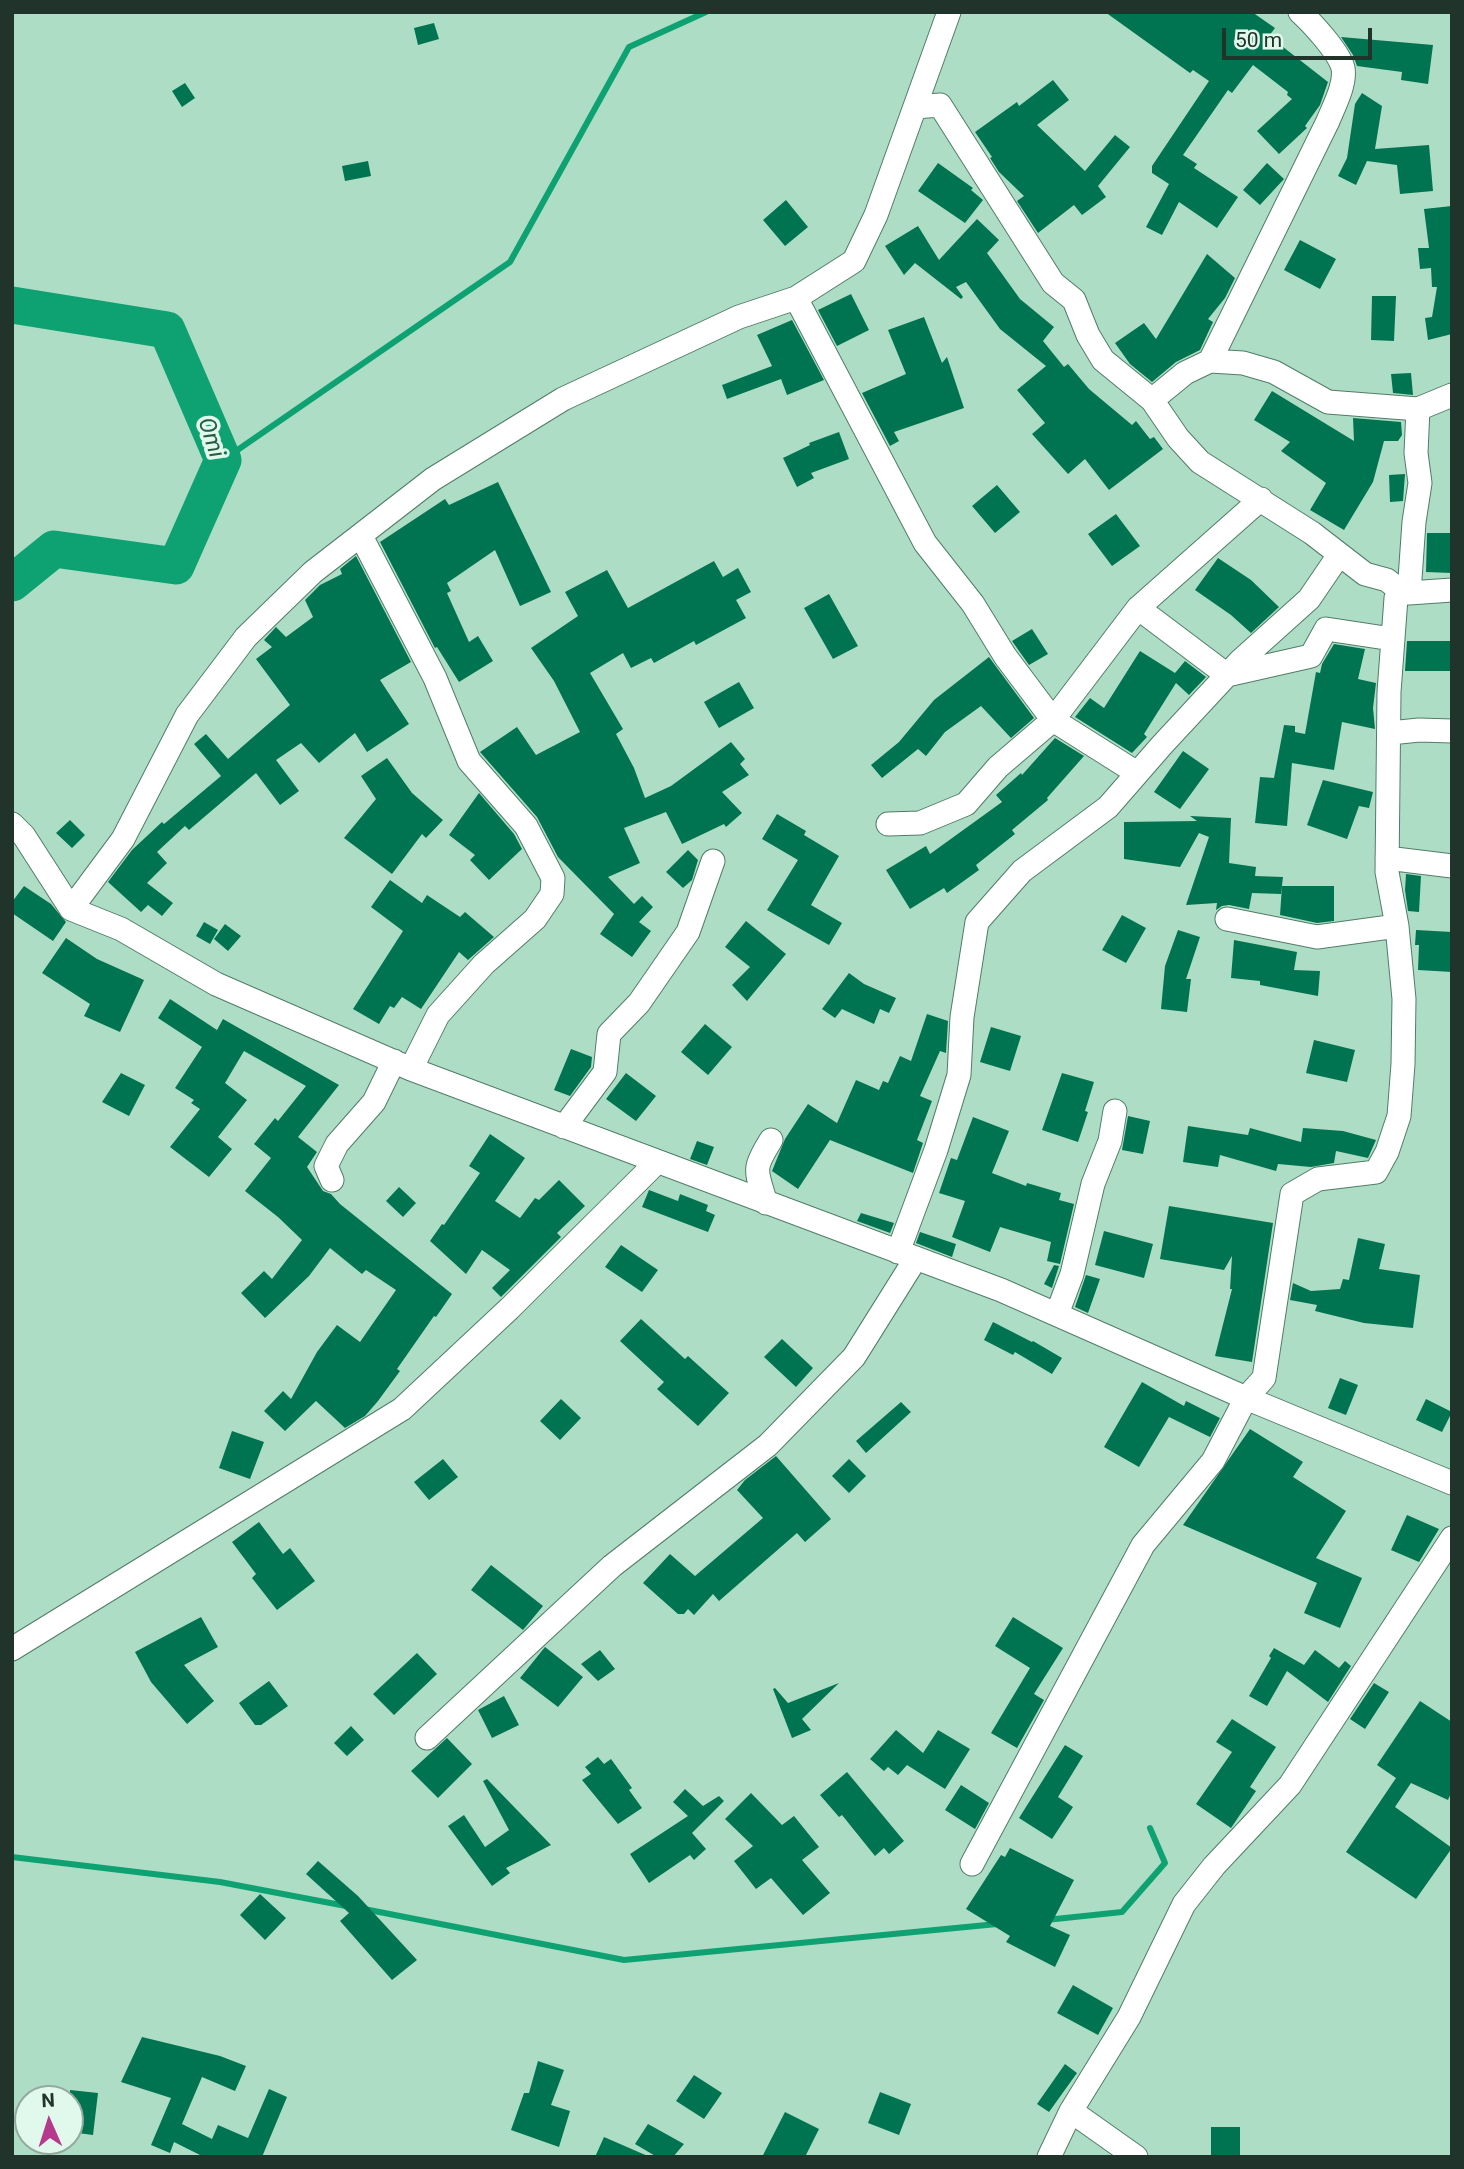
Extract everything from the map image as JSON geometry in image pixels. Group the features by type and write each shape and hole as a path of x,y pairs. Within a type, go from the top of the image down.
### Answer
{"street":[{"path":"71,909 122,839 187,715 246,636 313,572 433,479 563,400 739,317 796,298 854,261 876,215 949,12"},
{"path":"1210,361 1328,121 1341,86 1343,68 1319,29 1300,12"},
{"path":"915,107 940,105 1053,283 1074,300 1088,335 1103,360 1152,400 1178,438 1200,463 1312,533 1365,574 1387,580 1404,592"},
{"path":"796,298 925,543 973,604 1005,656 1053,720 1137,773"},
{"path":"1152,400 1185,373 1210,361 1243,363 1275,372 1328,402 1418,409 1452,395"},
{"path":"1404,592 1420,483 1416,453 1418,409"},
{"path":"888,824 920,823 966,804 999,766 1053,720 1138,608 1261,499"},
{"path":"332,1180 326,1166 337,1144 374,1102 438,1015 484,964 535,919 552,894 554,878 526,826 470,761 435,678 361,537"},
{"path":"427,1738 612,1566 768,1445 854,1357 907,1255 959,1075 962,1017 977,922 1022,871 1108,807 1227,675 1309,598 1339,555"},
{"path":"972,1864 1143,1545 1213,1461 1246,1398 1264,1378 1292,1194 1318,1179 1376,1172 1387,1152 1399,1116 1404,999 1387,858 1395,598 1404,592 1452,590"},
{"path":"1138,608 1227,675 1311,656 1326,629 1392,639"},
{"path":"1390,733 1419,730 1452,732"},
{"path":"12,824 24,836 71,909 121,929 216,984 402,1065 1001,1290 1246,1398 1452,1482"},
{"path":"1387,858 1452,866"},
{"path":"564,1127 605,1072 609,1034 639,1003 688,932 713,860"},
{"path":"1227,919 1317,937 1397,926"},
{"path":"1057,1314 1072,1274 1093,1184 1110,1141 1115,1111"},
{"path":"766,1203 757,1172 758,1160 771,1140"},
{"path":"12,1649 402,1409 510,1308 657,1162"},
{"path":"1049,2157 1071,2111 1129,2017 1184,1905 1214,1867 1290,1785 1452,1538"},
{"path":"1071,2111 1136,2157"}],"building":[{"path":"1105,12 1252,12 1275,28 1269,36 1328,82 1320,105 1305,126 1307,128 1279,154 1257,131 1292,99 1287,95 1288,92 1253,65 1232,93 1228,90 1183,155 1197,164 1194,168 1238,197 1217,228 1179,202 1162,235 1146,227 1169,184 1152,173 1152,166 1209,81 1193,70 1190,73"},
{"path":"434,23 439,39 418,45 414,28"},
{"path":"1341,37 1433,45 1428,84 1401,80 1402,72 1357,66"},
{"path":"1053,80 1069,100 1037,125 1085,171 1115,135 1130,147 1098,186 1106,197 1082,215 1074,205 1038,233 1017,201 1024,196 999,172 975,132 1017,102 1019,106"},
{"path":"185,83 195,98 182,107 172,91"},
{"path":"1362,93 1382,106 1375,149 1429,145 1433,191 1400,194 1397,165 1367,161 1356,185 1338,176 1347,158 1355,104"},
{"path":"368,161 371,176 345,181 342,166"},
{"path":"938,163 973,188 971,190 983,200 965,223 918,191"},
{"path":"1267,163 1284,179 1260,205 1243,190"},
{"path":"786,200 808,227 785,246 763,220"},
{"path":"1452,206 1452,334 1428,340 1425,318 1432,317 1437,287 1432,287 1431,268 1420,269 1418,248 1429,248 1424,209"},
{"path":"977,219 999,240 987,253 1020,299 1054,327 1043,341 1064,367 1068,364 1089,389 1132,425 1136,421 1150,439 1154,437 1163,449 1109,490 1085,459 1068,474 1032,434 1045,423 1017,390 1046,366 1000,329 966,282 956,287 963,297 961,299 915,263 904,275 885,246 918,226 939,260"},
{"path":"1300,240 1336,259 1320,289 1284,270"},
{"path":"1207,254 1235,278 1225,298 1208,319 1213,322 1200,350 1176,362 1152,382 1130,364 1115,343 1144,323 1156,339"},
{"path":"851,294 869,330 837,346 818,310"},
{"path":"1372,296 1396,296 1394,341 1371,340"},
{"path":"924,317 942,363 947,357 964,408 894,432 899,441 890,446 862,393 906,374 888,330"},
{"path":"792,320 824,380 787,395 781,379 727,399 722,385 772,366 757,335"},
{"path":"1411,373 1413,395 1393,393 1391,374"},
{"path":"1272,391 1354,441 1353,418 1401,422 1402,435 1398,441 1384,441 1373,482 1344,530 1310,510 1326,483 1281,451 1290,442 1254,420"},
{"path":"839,432 849,459 811,473 814,478 797,487 783,458 810,445 809,443"},
{"path":"1405,474 1403,501 1390,502 1389,475"},
{"path":"498,482 551,592 520,606 495,550 447,583 451,591 447,593 469,642 478,636 493,661 459,682 437,647 435,648 380,542 445,499 449,505"},
{"path":"997,485 1020,512 995,533 972,506"},
{"path":"1116,514 1140,546 1112,566 1088,534"},
{"path":"1427,533 1452,533 1452,573 1426,572"},
{"path":"356,556 411,662 380,680 409,724 367,752 355,733 319,763 301,743 276,760 299,791 280,805 256,773 189,830 185,826 157,852 167,863 147,883 173,903 162,916 148,905 141,912 108,882 132,850 162,822 164,824 221,776 194,744 206,734 228,759 290,705 256,659 272,647 264,640 276,627 286,637 313,617 305,600 320,585 342,574 340,569"},
{"path":"1218,558 1251,580 1279,607 1251,633 1195,590"},
{"path":"714,561 723,577 738,568 751,592 736,600 746,618 696,645 694,641 654,663 651,658 631,668 623,653 590,673 623,729 616,734 634,768 645,798 671,786 731,742 745,759 740,764 749,775 722,792 742,813 726,827 724,824 682,844 666,812 624,828 640,863 608,877 634,904 642,896 653,907 639,922 651,931 632,957 600,934 614,914 558,857 537,817 480,752 517,727 536,755 580,732 554,681 531,648 578,616 565,592 607,570 628,608"},
{"path":"829,594 858,646 833,659 804,608"},
{"path":"1032,629 1048,654 1029,665 1012,641"},
{"path":"1407,641 1452,641 1452,671 1405,671"},
{"path":"1334,644 1365,649 1358,679 1376,683 1373,708 1375,729 1342,722 1334,770 1292,763 1287,826 1255,823 1260,777 1274,778 1284,725 1295,726 1295,732 1305,734 1316,672 1320,673 1322,664"},
{"path":"1140,651 1175,673 1185,661 1206,677 1189,695 1176,683 1144,734 1147,737 1132,753 1075,717 1090,698 1104,708"},
{"path":"989,657 1034,718 1011,738 981,706 945,732 926,756 918,749 882,778 871,765 899,742 934,700"},
{"path":"739,682 754,708 719,728 704,702"},
{"path":"1055,738 1084,756 1048,800 1012,830 1015,834 976,865 979,870 947,893 944,888 910,909 886,870 926,846 930,854 1002,802 996,795 1021,773 1022,775"},
{"path":"1183,751 1209,769 1180,809 1154,792"},
{"path":"387,758 412,793 443,820 426,838 422,834 392,874 344,838 376,799 361,776"},
{"path":"1323,780 1373,792 1369,808 1359,806 1347,839 1307,825"},
{"path":"479,793 514,834 522,849 489,880 470,860 475,855 449,835"},
{"path":"777,814 806,831 804,835 839,856 811,905 842,923 829,945 767,910 798,860 762,839"},
{"path":"1190,816 1231,818 1229,863 1256,867 1255,876 1283,877 1281,894 1252,893 1249,909 1229,905 1216,910 1217,903 1186,905 1209,837 1199,833 1180,867 1124,859 1124,822 1197,821"},
{"path":"70,820 85,835 72,848 56,833"},
{"path":"688,850 698,860 692,880 683,888 666,872"},
{"path":"1406,874 1421,876 1419,912 1408,911"},
{"path":"390,880 422,903 427,895 460,917 465,912 494,937 468,960 459,952 421,1009 402,997 394,1008 390,1006 379,1024 353,1009 403,931 371,907"},
{"path":"24,886 51,904 66,922 53,941 12,913 12,902"},
{"path":"1282,886 1334,886 1334,921 1317,923 1280,915"},
{"path":"1122,915 1146,928 1126,963 1102,950"},
{"path":"746,921 786,954 747,1001 732,985 750,967 725,947"},
{"path":"204,922 218,930 210,944 196,936"},
{"path":"225,924 241,936 228,951 214,939"},
{"path":"1178,930 1200,937 1186,979 1191,979 1187,1012 1161,1009 1165,966"},
{"path":"1416,930 1452,932 1452,972 1418,970 1419,945 1415,945"},
{"path":"66,938 97,959 144,980 120,1032 84,1016 90,1004 42,973"},
{"path":"1234,940 1297,952 1294,970 1320,971 1318,996 1260,985 1260,981 1231,978"},
{"path":"849,973 864,984 896,998 889,1013 880,1009 874,1024 842,1009 835,1018 822,1009"},
{"path":"170,999 217,1030 223,1019 339,1085 298,1137 317,1152 307,1167 323,1191 331,1194 452,1294 397,1369 400,1371 378,1401 365,1416 345,1428 316,1401 285,1431 264,1411 283,1391 291,1399 317,1352 337,1325 360,1342 396,1290 366,1270 362,1274 330,1248 309,1276 265,1318 241,1293 264,1271 272,1279 302,1240 245,1191 271,1158 254,1144 275,1118 278,1121 306,1086 244,1051 225,1083 247,1100 218,1137 232,1149 209,1177 170,1147 200,1109 191,1103 194,1100 175,1088 202,1047 158,1018"},
{"path":"927,1014 948,1021 946,1053 940,1051 920,1096 932,1101 917,1140 923,1143 913,1173 830,1140 798,1189 772,1171 785,1139 808,1104 837,1123 856,1080 879,1090 883,1081 888,1083 900,1056 911,1061"},
{"path":"705,1024 732,1047 708,1075 681,1052"},
{"path":"991,1027 1021,1036 1010,1071 980,1062"},
{"path":"1314,1040 1355,1050 1347,1082 1306,1073"},
{"path":"571,1049 592,1057 591,1067 570,1096 554,1090"},
{"path":"121,1073 145,1085 129,1116 102,1102"},
{"path":"626,1073 656,1096 636,1121 606,1099"},
{"path":"1062,1073 1094,1082 1078,1142 1042,1130"},
{"path":"1128,1116 1150,1121 1143,1154 1122,1150"},
{"path":"973,1117 1009,1131 992,1173 1026,1186 1027,1183 1061,1193 1059,1200 1074,1204 1060,1264 1047,1261 1051,1242 1000,1227 990,1252 952,1237 965,1201 939,1193 951,1158 957,1160"},
{"path":"1188,1126 1248,1135 1250,1128 1301,1142 1303,1128 1343,1131 1376,1140 1368,1158 1336,1151 1334,1163 1311,1167 1278,1164 1276,1171 1220,1155 1218,1167 1183,1162"},
{"path":"490,1134 525,1158 495,1201 520,1218 535,1198 539,1200 559,1180 585,1206 557,1233 561,1237 501,1297 492,1288 510,1270 482,1250 466,1274 430,1241 480,1173 469,1166"},
{"path":"697,1141 714,1147 707,1165 690,1159"},
{"path":"399,1187 416,1203 403,1217 386,1201"},
{"path":"649,1190 678,1201 680,1194 708,1205 706,1211 715,1215 708,1232 642,1207"},
{"path":"1169,1206 1273,1223 1252,1362 1215,1356 1232,1289 1232,1256 1224,1270 1160,1259"},
{"path":"861,1213 894,1223 890,1233 857,1221"},
{"path":"1104,1231 1153,1244 1144,1278 1095,1265"},
{"path":"920,1232 956,1244 952,1257 916,1243"},
{"path":"1358,1238 1385,1244 1379,1269 1420,1275 1413,1328 1364,1323 1315,1311 1317,1305 1290,1300 1293,1283 1311,1291 1340,1289 1343,1279 1349,1280"},
{"path":"621,1245 658,1270 642,1292 605,1267"},
{"path":"1054,1265 1059,1266 1052,1288 1044,1284"},
{"path":"1086,1275 1100,1279 1088,1313 1075,1307"},
{"path":"641,1319 685,1359 688,1356 729,1393 698,1426 657,1389 664,1382 620,1341"},
{"path":"993,1322 1062,1358 1052,1374 1015,1352 1013,1355 984,1340"},
{"path":"782,1339 813,1368 796,1387 764,1357"},
{"path":"1340,1378 1358,1385 1346,1415 1328,1408"},
{"path":"1142,1382 1184,1406 1186,1401 1220,1418 1210,1437 1169,1417 1139,1467 1104,1447"},
{"path":"561,1399 581,1418 560,1440 540,1421"},
{"path":"1426,1399 1452,1412 1442,1432 1416,1420"},
{"path":"901,1402 911,1412 866,1453 856,1441"},
{"path":"1250,1429 1303,1462 1293,1477 1346,1511 1316,1558 1362,1578 1340,1628 1304,1613 1317,1583 1183,1525"},
{"path":"232,1431 264,1442 250,1479 219,1468"},
{"path":"776,1456 831,1519 805,1542 797,1533 719,1601 713,1594 694,1615 688,1609 684,1614 678,1614 643,1583 670,1554 695,1576 763,1518 737,1490 745,1480"},
{"path":"443,1459 458,1477 429,1500 414,1482"},
{"path":"849,1459 866,1476 849,1493 832,1476"},
{"path":"1407,1515 1439,1529 1419,1562 1391,1550"},
{"path":"259,1522 283,1554 290,1548 315,1581 277,1610 252,1578 256,1574 232,1542"},
{"path":"491,1565 543,1606 523,1630 471,1590"},
{"path":"201,1617 218,1647 184,1665 214,1701 187,1724 151,1682 135,1652"},
{"path":"1013,1617 1063,1648 1034,1694 1044,1700 1017,1748 991,1733 1030,1668 995,1646"},
{"path":"545,1647 583,1677 558,1707 520,1678"},
{"path":"1274,1648 1304,1665 1315,1650 1339,1668 1345,1661 1351,1666 1328,1702 1287,1671 1267,1706 1249,1696"},
{"path":"600,1650 615,1669 598,1681 581,1664"},
{"path":"417,1653 437,1674 394,1715 373,1694"},
{"path":"269,1681 288,1706 261,1725 255,1725 239,1703"},
{"path":"839,1683 802,1719 811,1730 792,1738 773,1689 788,1703"},
{"path":"1374,1683 1389,1692 1365,1729 1350,1719"},
{"path":"504,1696 519,1725 492,1738 478,1710"},
{"path":"1420,1701 1452,1722 1452,1791 1448,1800 1411,1783 1395,1807 1452,1848 1416,1899 1346,1852 1396,1778 1377,1765"},
{"path":"1232,1719 1276,1747 1250,1787 1256,1791 1231,1828 1196,1804 1232,1752 1216,1742"},
{"path":"351,1726 364,1740 347,1756 334,1743"},
{"path":"896,1730 923,1753 938,1730 970,1749 945,1789 907,1765 898,1775 888,1767 884,1771 870,1759"},
{"path":"447,1738 472,1764 438,1798 411,1771"},
{"path":"1065,1745 1083,1756 1058,1797 1073,1807 1052,1839 1019,1818"},
{"path":"598,1757 604,1764 611,1759 632,1788 629,1790 642,1808 618,1824 582,1780 591,1774 585,1767"},
{"path":"847,1772 904,1841 889,1854 884,1848 875,1856 842,1815 839,1817 820,1795"},
{"path":"487,1779 551,1845 506,1868 510,1873 492,1886 448,1826 464,1815 485,1847 509,1830 483,1781"},
{"path":"961,1785 989,1803 975,1829 945,1810"},
{"path":"685,1789 703,1806 719,1796 724,1801 692,1833 706,1849 694,1860 690,1855 649,1883 630,1854 688,1816 673,1802"},
{"path":"751,1793 782,1825 794,1816 819,1847 802,1860 830,1893 803,1915 771,1878 756,1889 734,1861 753,1846 725,1819"},
{"path":"1010,1848 1074,1880 1050,1926 1070,1935 1055,1967 1006,1942 1010,1936 966,1909 1001,1855 1005,1857"},
{"path":"318,1861 358,1896 417,1960 392,1980 340,1921 349,1913 306,1874"},
{"path":"260,1894 286,1918 265,1940 240,1915"},
{"path":"1073,1985 1113,2008 1098,2035 1057,2013"},
{"path":"142,2037 220,2056 246,2066 235,2091 202,2077 182,2124 212,2139 218,2125 248,2138 269,2089 287,2097 262,2157 204,2157 174,2142 170,2153 151,2145 171,2098 121,2082"},
{"path":"538,2061 564,2070 551,2105 570,2111 559,2147 511,2130 524,2093 529,2093"},
{"path":"1065,2064 1077,2073 1049,2112 1037,2104"},
{"path":"694,2075 722,2093 704,2119 676,2101"},
{"path":"84,2092 98,2093 93,2135 84,2134"},
{"path":"880,2092 911,2104 899,2135 868,2123"},
{"path":"785,2112 819,2129 805,2157 762,2157"},
{"path":"648,2124 684,2144 673,2157 657,2157 635,2144"},
{"path":"1211,2127 1240,2127 1240,2157 1211,2157"},
{"path":"604,2137 650,2157 595,2157"}],"waterway":[{"path":"223,460 510,262 629,47 706,12"},
{"name":"Omi","path":"12,305 167,330 223,460 176,566 54,549 12,583"},
{"path":"1046,1920 1122,1912 1165,1863 1150,1828"},
{"path":"12,1857 220,1882 346,1906"},
{"path":"364,1909 624,1960 997,1924"}]}
